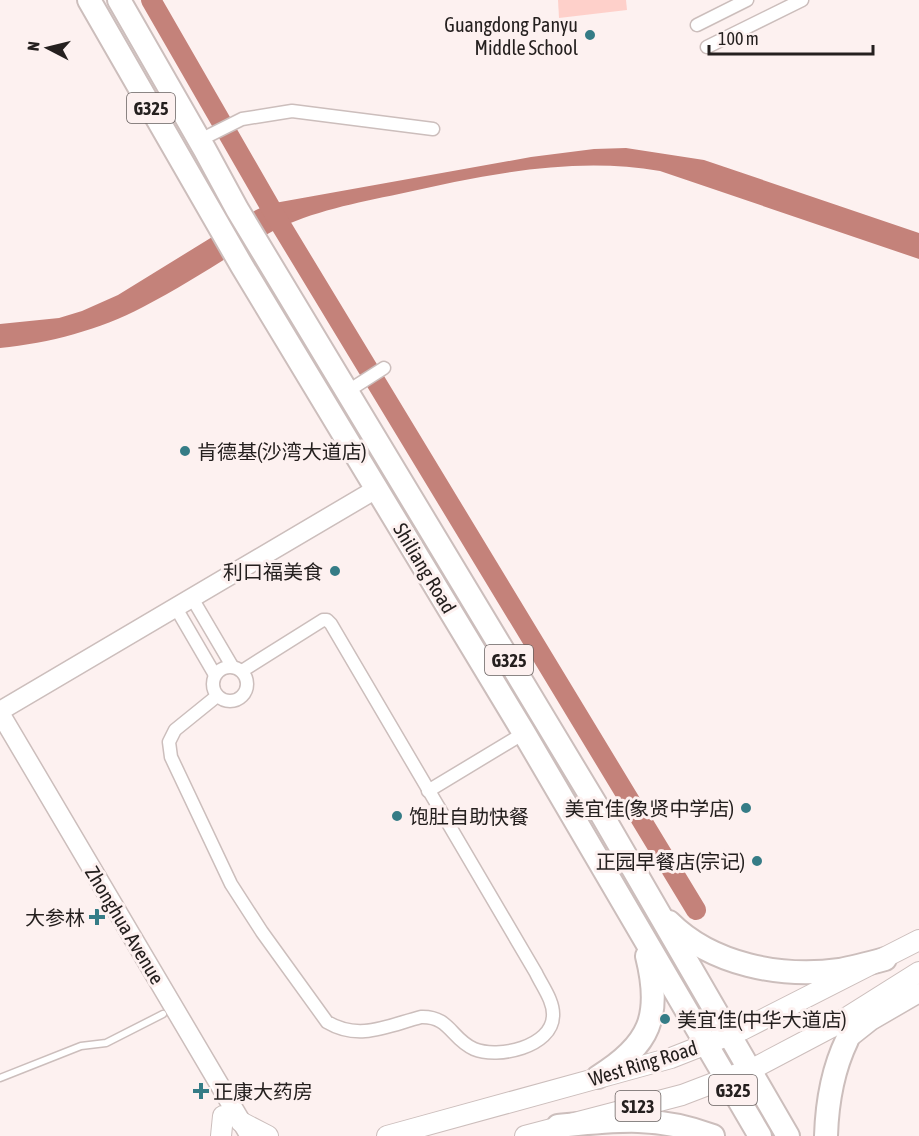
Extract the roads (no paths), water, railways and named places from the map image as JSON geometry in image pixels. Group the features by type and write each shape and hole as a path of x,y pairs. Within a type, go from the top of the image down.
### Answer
{"highway":[{"name":"Shiliang Road","path":"89,0 242,266 524,733 760,1136"},
{"name":"Shiliang Road","path":"119,0 205,138 237,209 352,388 788,1136"},
{"path":"628,910 652,903 672,925 707,949 732,961 756,967 811,972 841,970 885,959"},
{"path":"598,1077 619,1064 632,1052 650,1022 653,985 641,932"},
{"path":"826,1136 827,1115 833,1084 840,1054 847,1040"},
{"path":"558,1126 615,1120 651,1120 672,1123 713,1136"}],"main road":[{"name":"West Ring Road","path":"387,1136 670,1058 730,1035 919,940"},
{"name":"West Ring Road","path":"525,1136 682,1095 750,1070 830,1028 919,972"},
{"path":"847,1040 888,992"},
{"path":"234,1129 268,1136"}],"street":[{"path":"697,25 747,0"},
{"path":"707,47 802,0"},
{"path":"205,138 242,119 292,111 433,129"},
{"path":"352,388 384,368"},
{"path":"0,712 176,608 375,483"},
{"path":"0,698 375,483"},
{"path":"192,598 237,669 247,681 247,687 241,697 230,702 224,701 218,696 213,685 215,675 222,668 237,669 323,620 332,624 536,973 552,1007 552,1024 544,1036 531,1044 499,1052 474,1049 440,1019 429,1017 355,1032 339,1029 327,1022 262,932 231,884 171,758 169,742 175,730 218,696"},
{"path":"176,608 215,675"},
{"name":"Zhonghua Avenue","path":"0,712 234,1129"},
{"path":"428,791 524,733"},
{"name":"Zhonghua Avenue","path":"0,738 163,1014 234,1129"},
{"path":"847,1040 871,1021 919,993"}],"lane":[{"path":"0,1078 81,1046 106,1043 163,1014"}],"waterway":[{"path":"151,0 276,217 696,910"}],"place":[{"name":"Guangdong Panyu Middle School","path":"590,35"},
{"name":"肯德基(沙湾大道店)","path":"185,451"},
{"name":"利口福美食","path":"335,571"},
{"name":"美宜佳(象贤中学店)","path":"746,808"},
{"name":"饱肚自助快餐","path":"397,816"},
{"name":"正园早餐店(宗记)","path":"757,861"},
{"name":"大参林","path":"97,917"},
{"name":"美宜佳(中华大道店)","path":"665,1019"},
{"name":"正康大药房","path":"201,1091"}]}
